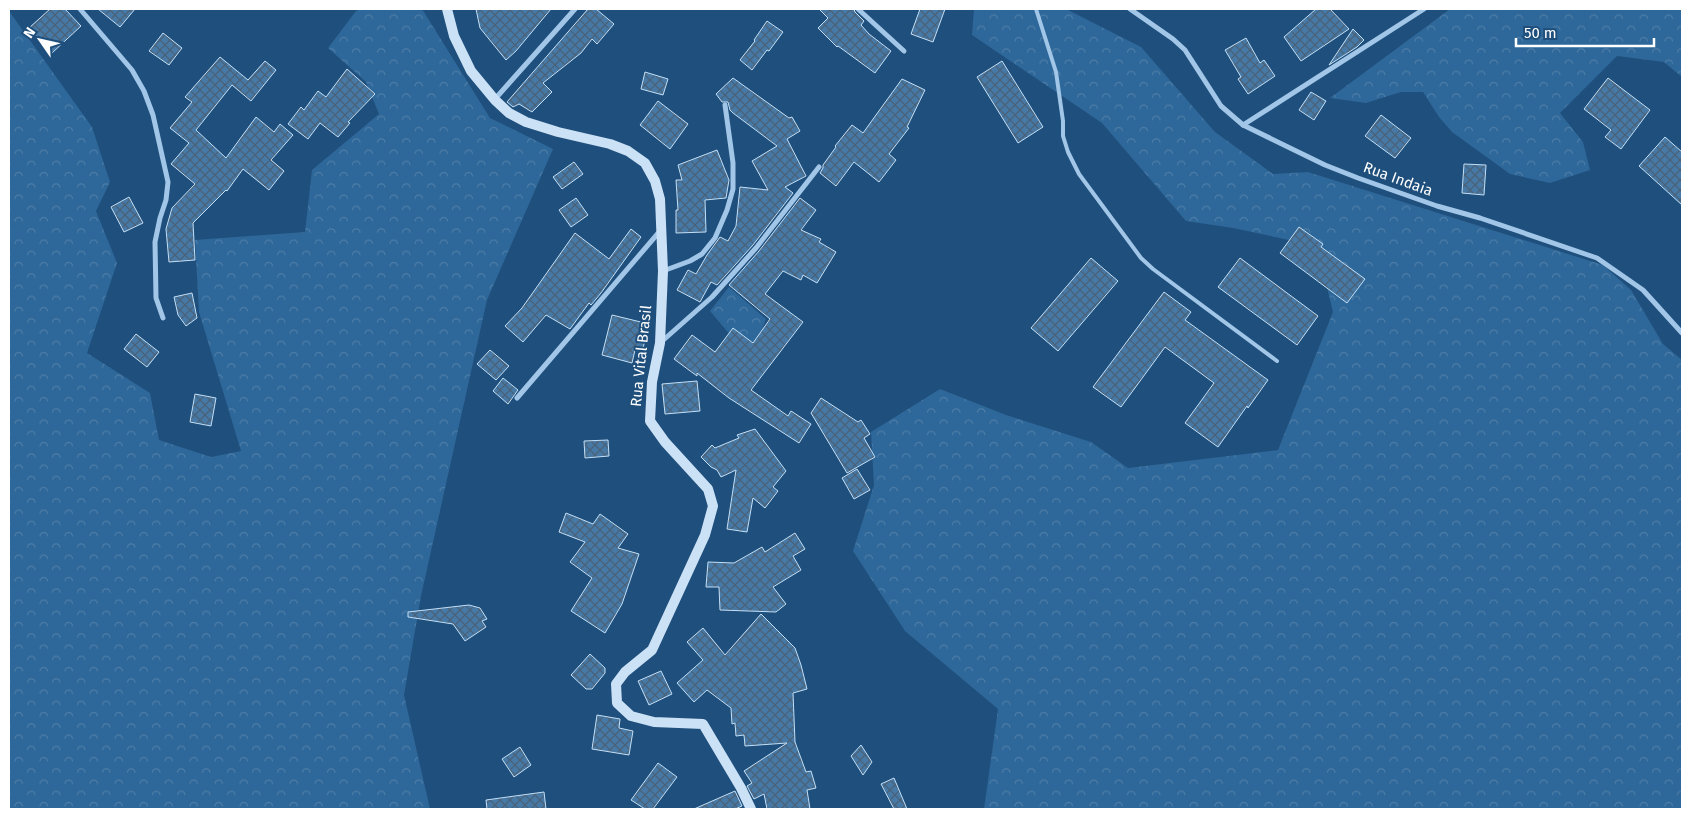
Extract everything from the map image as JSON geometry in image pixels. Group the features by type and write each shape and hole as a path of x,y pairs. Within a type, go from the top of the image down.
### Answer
{"street":[{"path":"80,9 132,70 144,91 153,115 168,182 166,200 160,218 156,242 156,298 163,318"},
{"name":"Rua Vital Brasil","path":"447,9 454,36 471,71 495,100 509,113 526,122 558,132 610,144 628,151 645,164 655,181 660,199 663,271 660,343 652,382 650,421 665,442 708,489 713,506 705,535 652,650 625,672 616,684 617,703 631,716 654,722 703,724 741,788 750,809"},
{"path":"495,100 575,9"},
{"path":"858,9 904,51"},
{"name":"Rua Indaia","path":"1130,9 1173,39 1185,50 1221,106 1243,125 1301,154 1358,178 1596,258 1643,290 1682,333"},
{"path":"1243,125 1424,9"},
{"path":"663,271 690,261 702,254 715,238 726,210 733,189 733,162 724,105"},
{"path":"660,343 719,290 756,248 819,167"},
{"path":"518,398 662,229"}],"lane":[{"path":"1036,9 1056,72 1062,136 1080,174 1141,258 1153,269 1277,361"}],"green space":[{"path":"361,9 422,9 490,118 553,149 487,300 421,596 404,695 430,809 9,809 9,11 92,127 110,182 96,211 117,263 87,353 150,393 159,440 211,457 241,451 199,312 195,240 305,232 312,170 379,114 366,82 328,48 356,11"},
{"path":"974,9 1066,9 1141,47 1215,132 1273,174 1308,172 1603,265 1631,290 1663,344 1682,360 1682,809 984,809 998,709 905,631 853,551 874,485 871,432 940,389 1006,415 1091,442 1128,468 1278,450 1333,312 1317,246 1233,228 1186,221 1102,123 972,35"},
{"path":"1450,9 1682,9 1682,77 1664,62 1617,56 1560,113 1583,142 1590,170 1550,183 1510,174 1452,132 1439,117 1423,92 1401,92 1366,103 1330,98"},
{"path":"729,287 766,319 757,343 732,337 710,311"}],"building":[{"path":"50,9 65,9 81,26 52,53 29,28"},
{"path":"98,9 135,9 120,27"},
{"path":"476,9 551,9 516,51 506,60 480,28"},
{"path":"588,9 596,9 614,24 597,44 592,39 581,53 543,83 552,92 532,112 519,104 513,107 507,102"},
{"path":"819,9 854,9 864,21 861,25 869,34 891,51 875,73 837,47 818,28 828,18"},
{"path":"920,9 945,9 933,42 911,34"},
{"path":"1316,9 1330,9 1349,29 1301,61 1284,37"},
{"path":"767,21 783,32 752,70 740,60 755,41"},
{"path":"1353,29 1364,40 1357,47 1329,65"},
{"path":"163,33 182,48 169,65 149,51"},
{"path":"1246,38 1260,63 1264,60 1275,76 1248,94 1238,79 1241,77 1225,50"},
{"path":"220,57 248,80 265,61 276,70 251,101 232,85 196,130 226,158 256,117 274,132 280,124 293,135 271,160 284,171 269,190 243,169 227,191 193,223 195,260 169,262 166,229 172,208 195,184 171,164 189,143 170,128 192,102 185,97"},
{"path":"1002,61 1043,127 1018,143 977,77"},
{"path":"347,69 375,94 348,122 350,123 338,137 320,123 308,139 288,124 301,107 304,110 318,91 326,97"},
{"path":"645,72 668,79 663,95 641,89"},
{"path":"733,78 789,118 792,117 800,131 787,139 806,176 785,187 793,193 753,245 717,285 711,282 700,302 677,290 688,270 696,274 720,237 728,241 736,226 740,187 768,190 752,161 777,146 733,113 728,102 722,102 716,94"},
{"path":"1608,78 1650,110 1621,149 1605,137 1611,130 1584,109"},
{"path":"902,79 925,90 907,127 909,128 889,154 896,160 879,182 854,162 836,186 820,173 823,165 852,125 863,133"},
{"path":"1311,92 1326,101 1314,120 1299,110"},
{"path":"658,101 688,124 670,149 640,125"},
{"path":"1381,115 1411,138 1395,158 1365,136"},
{"path":"1665,137 1682,152 1682,205 1639,166"},
{"path":"717,150 729,180 726,198 705,200 706,232 676,233 676,210 678,210 676,180 682,180 678,165"},
{"path":"574,162 583,174 562,189 553,177"},
{"path":"1464,164 1486,165 1484,195 1462,193"},
{"path":"129,197 143,223 124,232 111,207"},
{"path":"576,198 588,215 571,227 559,210"},
{"path":"800,198 816,210 801,230 821,239 819,242 836,252 817,283 803,275 801,280 783,271 765,294 803,322 751,390 788,416 791,411 811,424 799,443 729,398 697,373 697,376 674,359 692,335 715,352 733,328 753,343 770,319 729,285 759,251"},
{"path":"1299,227 1323,244 1321,247 1365,279 1347,303 1280,253"},
{"path":"631,229 641,237 601,293 591,305 589,303 570,329 546,315 523,342 505,326 522,308 575,233 609,259"},
{"path":"1091,258 1118,281 1058,351 1031,328"},
{"path":"1240,258 1318,316 1297,345 1218,287"},
{"path":"1164,292 1191,312 1185,320 1268,380 1218,447 1185,423 1214,383 1165,347 1121,407 1093,387"},
{"path":"192,293 197,318 186,326 178,315 174,297"},
{"path":"612,315 649,324 642,352 635,350 632,363 602,355"},
{"path":"136,334 159,352 147,367 124,349"},
{"path":"490,350 509,366 496,380 477,364"},
{"path":"503,378 518,390 508,404 493,391"},
{"path":"697,381 700,411 665,414 662,384"},
{"path":"195,394 216,398 211,426 190,422"},
{"path":"821,398 858,422 861,420 870,434 864,438 875,457 847,473 811,413"},
{"path":"755,429 786,471 773,487 778,491 765,508 753,498 747,532 727,529 736,470 721,477 717,470 701,457 712,445 715,448 739,438 737,435"},
{"path":"608,440 609,456 585,458 584,441"},
{"path":"857,469 870,490 854,499 842,478"},
{"path":"566,513 593,524 600,514 628,534 618,548 639,554 622,604 605,633 571,611 592,578 570,562 585,542 559,532"},
{"path":"795,533 805,549 793,556 801,570 773,587 786,604 776,612 720,610 719,587 706,587 708,562 734,563 762,547 765,552"},
{"path":"469,605 480,608 487,619 482,621 486,627 465,641 453,624 408,617 408,612"},
{"path":"761,614 795,648 801,665 807,689 793,693 795,742 806,772 811,771 816,788 807,790 810,809 767,809 764,794 754,799 747,786 752,783 744,771 787,743 745,746 744,735 736,736 735,723 732,724 731,708 707,690 694,702 677,683 703,660 687,642 703,628 725,655"},
{"path":"590,654 605,668 605,673 592,689 586,689 571,675"},
{"path":"661,671 672,694 649,705 638,681"},
{"path":"597,715 620,719 619,728 633,731 629,755 592,749"},
{"path":"861,745 872,762 863,775 851,756"},
{"path":"520,747 531,765 514,777 502,759"},
{"path":"658,763 677,777 653,809 645,809 631,800"},
{"path":"894,778 907,809 894,809 881,784"},
{"path":"735,791 742,806 735,809 694,809"},
{"path":"544,792 546,809 487,809 486,800"}]}
